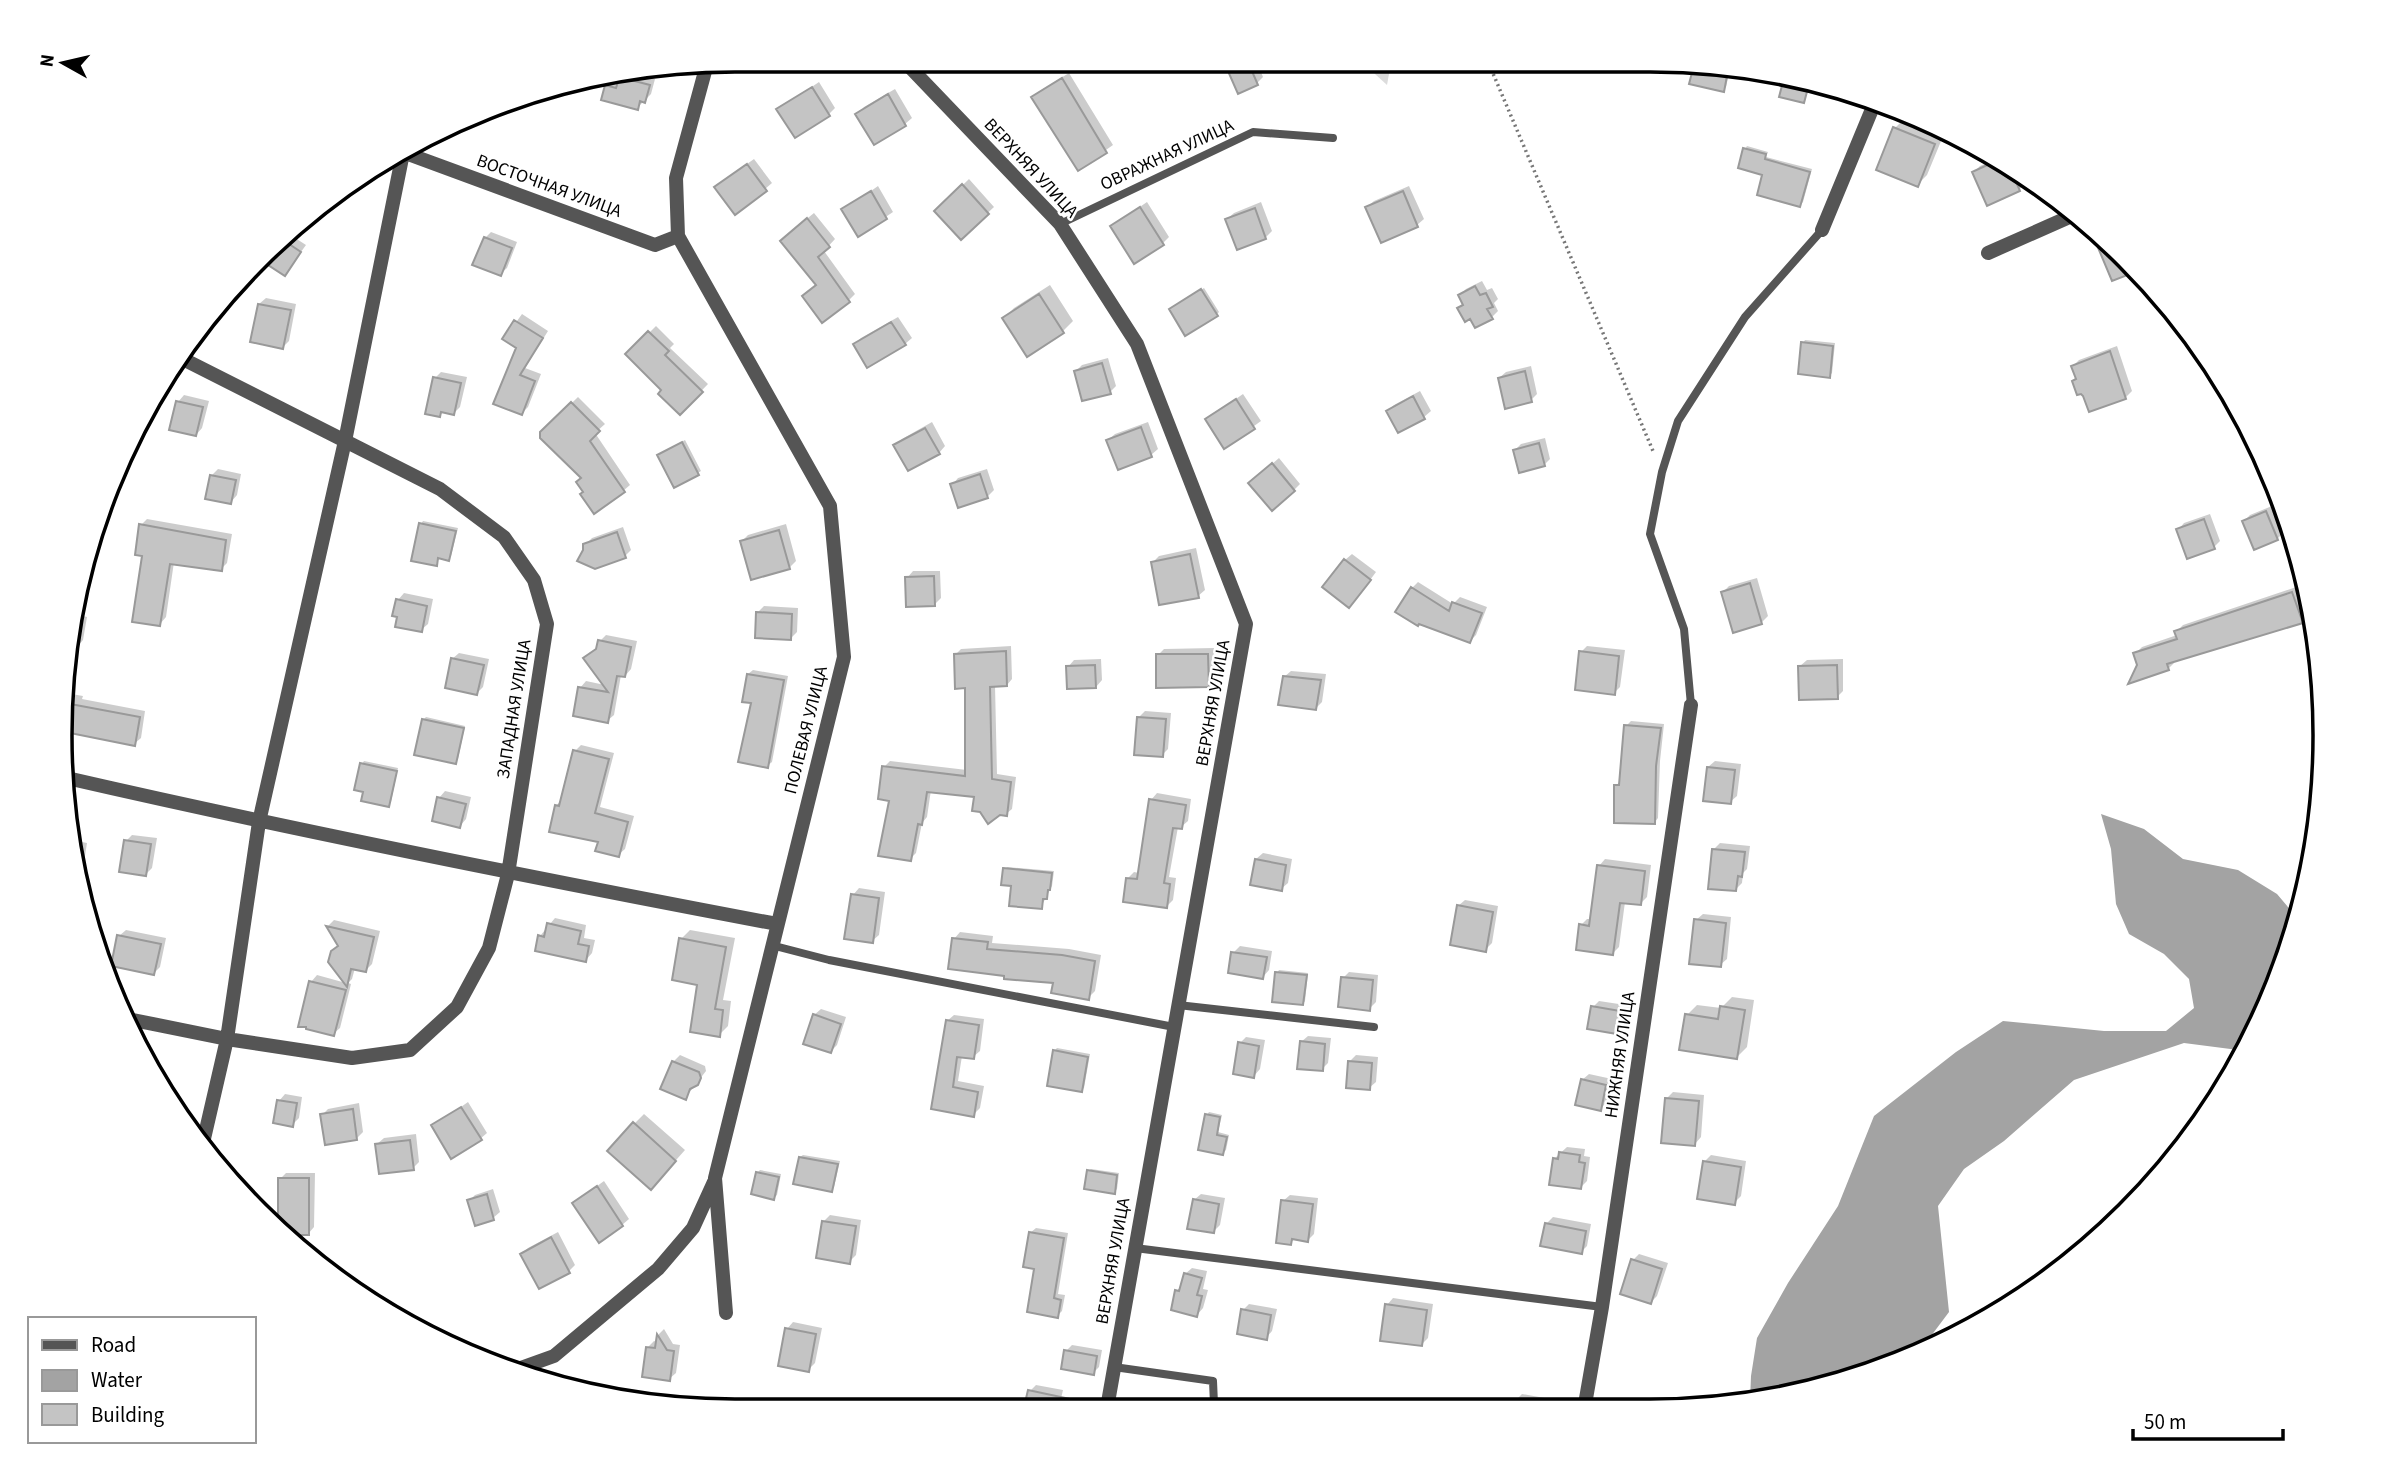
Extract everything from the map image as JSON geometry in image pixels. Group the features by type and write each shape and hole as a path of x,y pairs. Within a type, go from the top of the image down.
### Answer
{"street":[{"name":"ВЕРХНЯЯ УЛИЦА","path":"914,72 1060,224 1137,344 1246,624 1109,1399"},
{"name":"ПОЛЕВАЯ УЛИЦА","path":"706,73 676,178 678,236 830,506 844,657 715,1178 726,1313"},
{"path":"1822,230 1872,110"},
{"name":"ВОСТОЧНАЯ УЛИЦА","path":"413,156 655,245 678,236"},
{"path":"205,1134 227,1039 259,822 345,441 401,163"},
{"path":"1988,253 2066,219"},
{"name":"ЗАПАДНАЯ УЛИЦА","path":"136,1021 227,1039 352,1058 410,1050 457,1007 489,948 508,874 547,624 534,580 504,537 440,489 188,361"},
{"name":"НИЖНЯЯ УЛИЦА","path":"1586,1399 1602,1307 1691,705"},
{"path":"73,780 508,874 777,924"},
{"path":"527,1366 554,1356 658,1269 693,1228 715,1178"}],"lane":[{"name":"ОВРАЖНАЯ УЛИЦА","path":"1060,224 1253,132 1333,138"},
{"path":"1691,705 1684,629 1650,534 1662,472 1678,421 1745,317 1822,230"},
{"path":"771,945 829,960 1174,1027"},
{"path":"1178,1005 1374,1027"},
{"path":"1135,1248 1602,1307"},
{"path":"1114,1367 1213,1381 1214,1399"}],"path":[{"path":"1492,72 1662,472"}],"shaded area":[{"path":"1373,72 1389,72 1387,85"}],"water":[{"path":"2101,814 2144,829 2183,859 2238,870 2277,894 2290,910 2263,990 2234,1049 2184,1043 2074,1080 2004,1141 1964,1169 1938,1206 1949,1312 1930,1337 1904,1349 1821,1377 1750,1391 1757,1338 1788,1283 1838,1206 1874,1116 1956,1052 2003,1021 2104,1031 2166,1031 2194,1008 2189,979 2164,954 2129,934 2116,904 2111,849"}],"building":[{"path":"1228,72 1252,72 1258,85 1238,94"},
{"path":"1692,73 1727,76 1724,92 1689,84"},
{"path":"1062,78 1107,153 1078,171 1031,97"},
{"path":"632,80 650,85 645,103 640,101 638,110 601,100 605,85 616,88 618,83"},
{"path":"1782,86 1807,91 1804,103 1779,97"},
{"path":"812,87 830,116 795,138 776,109"},
{"path":"888,94 906,126 874,145 855,114"},
{"path":"1893,127 1935,144 1918,187 1876,170"},
{"path":"1743,148 1766,154 1765,159 1810,172 1800,207 1757,195 1762,175 1738,168"},
{"path":"747,164 767,191 735,215 714,187"},
{"path":"1987,165 2017,183 2020,191 1987,206 1972,172"},
{"path":"962,184 989,214 961,240 934,211"},
{"path":"871,191 887,219 858,237 841,209"},
{"path":"1403,191 1418,227 1381,243 1365,207"},
{"path":"1140,207 1164,245 1134,264 1110,226"},
{"path":"1255,208 1266,239 1237,250 1225,219"},
{"path":"807,218 830,247 818,257 850,302 822,323 802,296 816,285 780,241"},
{"path":"484,237 512,248 501,276 472,265"},
{"path":"289,244 301,252 285,276 268,265"},
{"path":"2097,246 2127,275 2112,281"},
{"path":"1475,286 1480,295 1486,293 1493,307 1487,309 1493,319 1475,328 1470,319 1465,322 1457,308 1463,305 1458,295"},
{"path":"1201,289 1218,316 1185,336 1169,309"},
{"path":"1039,294 1064,333 1027,357 1002,318"},
{"path":"258,304 291,310 283,349 250,342"},
{"path":"514,320 543,338 520,375 535,381 522,415 493,404 516,348 502,339"},
{"path":"891,322 906,345 867,368 853,344"},
{"path":"648,331 669,351 665,355 703,392 680,415 658,394 661,390 625,354"},
{"path":"1801,342 1833,346 1830,378 1798,374"},
{"path":"2110,351 2126,399 2089,412 2083,396 2077,395 2072,381 2076,379 2071,366"},
{"path":"1102,363 1111,394 1082,401 1074,371"},
{"path":"1525,371 1532,402 1505,409 1498,378"},
{"path":"433,377 461,383 454,415 441,412 440,417 425,414"},
{"path":"1413,396 1425,419 1398,433 1386,411"},
{"path":"1236,399 1255,429 1224,449 1205,419"},
{"path":"176,401 203,407 196,436 169,430"},
{"path":"571,402 600,431 590,441 625,492 594,514 580,494 583,492 576,482 581,478 540,438 540,432"},
{"path":"1141,427 1152,457 1118,470 1106,440"},
{"path":"925,428 940,454 908,471 893,445"},
{"path":"682,442 699,475 674,488 657,455"},
{"path":"1539,443 1545,466 1519,473 1513,450"},
{"path":"1272,463 1295,491 1272,511 1248,483"},
{"path":"980,474 988,498 958,508 950,484"},
{"path":"210,475 236,480 231,504 205,499"},
{"path":"2266,511 2278,540 2254,550 2242,521"},
{"path":"2204,519 2215,549 2187,559 2176,529"},
{"path":"419,523 456,531 449,561 438,558 437,566 411,561"},
{"path":"139,524 226,540 222,571 170,564 160,626 132,622 142,556 135,555"},
{"path":"779,530 790,569 751,580 740,541"},
{"path":"617,532 626,558 595,569 577,561 583,544"},
{"path":"1190,554 1199,598 1159,605 1151,562"},
{"path":"1344,559 1371,580 1349,608 1322,587"},
{"path":"934,576 935,606 906,607 905,577"},
{"path":"1750,583 1762,624 1733,633 1721,592"},
{"path":"1411,587 1449,611 1452,602 1482,613 1470,643 1419,624 1418,626 1395,612"},
{"path":"2292,592 2303,623 2167,664 2169,670 2128,684 2137,665 2133,653 2177,639 2174,631"},
{"path":"396,599 427,606 422,632 395,627 397,617 392,616"},
{"path":"756,612 792,614 791,640 755,638"},
{"path":"598,640 631,647 625,677 617,676 608,723 573,716 578,687 608,692 583,658 596,649"},
{"path":"1006,651 1007,686 990,687 992,779 1011,782 1007,816 1000,815 988,824 980,812 972,811 974,797 927,792 922,825 918,824 911,861 878,856 889,801 878,799 882,766 965,776 965,688 955,689 954,654"},
{"path":"1579,651 1619,656 1615,695 1575,690"},
{"path":"1156,654 1208,654 1209,687 1156,688"},
{"path":"451,658 484,665 477,695 445,688"},
{"path":"1095,665 1096,688 1067,689 1066,666"},
{"path":"1837,665 1838,699 1799,700 1798,666"},
{"path":"747,674 784,680 768,768 738,762 751,703 742,702"},
{"path":"1283,676 1321,680 1316,710 1278,705"},
{"path":"73,704 140,717 135,746 72,733"},
{"path":"1137,717 1166,719 1163,757 1134,755"},
{"path":"422,719 464,728 456,764 414,755"},
{"path":"1624,725 1661,728 1656,766 1655,824 1614,823 1614,785 1619,785"},
{"path":"573,750 609,759 595,813 628,822 619,857 595,851 598,842 549,832 555,805 559,806"},
{"path":"360,763 397,771 389,807 361,801 363,792 354,790"},
{"path":"1707,767 1735,770 1731,804 1703,801"},
{"path":"437,797 466,804 460,828 432,821"},
{"path":"1149,799 1186,805 1182,829 1173,828 1164,883 1170,884 1167,908 1123,902 1126,878 1137,879"},
{"path":"124,840 151,844 146,876 119,872"},
{"path":"1712,849 1745,852 1742,877 1738,876 1736,891 1708,889"},
{"path":"1255,859 1286,865 1282,891 1250,885"},
{"path":"1597,865 1645,871 1641,905 1620,903 1613,955 1576,950 1579,924 1589,926"},
{"path":"1003,868 1052,873 1050,890 1047,899 1043,899 1042,909 1009,906 1011,886 1001,885"},
{"path":"851,894 879,898 873,943 844,939"},
{"path":"1457,905 1493,912 1486,952 1450,945"},
{"path":"1694,919 1726,923 1721,967 1689,964"},
{"path":"547,923 581,931 578,944 589,946 586,962 535,951 538,935 544,937"},
{"path":"326,926 374,937 366,972 351,969 347,987 328,962 331,951 338,946"},
{"path":"117,935 161,944 154,975 113,967 112,962"},
{"path":"679,938 726,947 715,1009 723,1010 720,1037 690,1032 697,985 672,980"},
{"path":"952,938 988,942 987,949 1062,955 1095,961 1089,1000 1051,993 1053,983 1004,979 1004,976 948,969"},
{"path":"1231,952 1267,957 1263,979 1228,973"},
{"path":"1275,972 1307,975 1303,1005 1272,1002"},
{"path":"1341,977 1373,980 1370,1011 1338,1007"},
{"path":"309,981 346,990 334,1036 298,1027"},
{"path":"1591,1006 1626,1012 1623,1035 1587,1029"},
{"path":"1720,1006 1745,1010 1737,1059 1679,1050 1685,1014 1718,1019"},
{"path":"813,1014 841,1024 831,1053 803,1044"},
{"path":"946,1020 979,1025 974,1059 957,1057 953,1087 978,1092 974,1117 931,1109"},
{"path":"1300,1041 1325,1044 1323,1071 1297,1069"},
{"path":"1238,1042 1259,1046 1254,1078 1233,1074"},
{"path":"1053,1050 1088,1057 1082,1092 1047,1086"},
{"path":"672,1061 699,1072 701,1078 698,1085 690,1089 686,1100 660,1089"},
{"path":"1348,1061 1372,1063 1370,1090 1346,1088"},
{"path":"1581,1079 1606,1085 1601,1111 1575,1105"},
{"path":"1665,1098 1699,1101 1695,1146 1661,1143"},
{"path":"277,1100 297,1103 293,1127 273,1123"},
{"path":"461,1107 482,1140 451,1159 431,1125"},
{"path":"353,1109 357,1140 325,1145 320,1114"},
{"path":"1205,1114 1220,1117 1217,1135 1227,1137 1223,1155 1198,1150"},
{"path":"633,1122 676,1161 651,1190 607,1151"},
{"path":"410,1140 414,1170 379,1174 375,1144"},
{"path":"1559,1152 1580,1155 1579,1162 1585,1163 1581,1189 1549,1185 1553,1158 1558,1159"},
{"path":"799,1157 838,1164 832,1192 793,1184"},
{"path":"1703,1161 1741,1167 1735,1205 1697,1199"},
{"path":"1087,1170 1117,1175 1115,1194 1084,1189"},
{"path":"756,1172 779,1177 774,1200 751,1194"},
{"path":"278,1178 309,1178 309,1235 298,1235 278,1216"},
{"path":"597,1186 623,1226 599,1243 572,1203"},
{"path":"487,1194 494,1220 475,1226 467,1200"},
{"path":"1193,1199 1219,1204 1214,1233 1187,1229"},
{"path":"1281,1200 1313,1204 1308,1242 1292,1239 1291,1245 1276,1243"},
{"path":"822,1221 856,1226 850,1264 816,1258"},
{"path":"1545,1223 1586,1231 1582,1254 1540,1246"},
{"path":"1029,1232 1064,1238 1054,1298 1061,1300 1058,1318 1027,1312 1034,1269 1023,1267"},
{"path":"551,1237 570,1273 539,1289 520,1254"},
{"path":"1631,1259 1662,1269 1651,1304 1620,1294"},
{"path":"1184,1273 1202,1278 1197,1295 1202,1296 1197,1317 1171,1310 1175,1290 1179,1291"},
{"path":"1385,1304 1427,1310 1422,1346 1380,1341"},
{"path":"1241,1309 1271,1315 1267,1340 1237,1334"},
{"path":"785,1328 816,1334 809,1372 778,1366"},
{"path":"657,1334 667,1350 674,1351 670,1381 642,1377 646,1347 655,1348"},
{"path":"1064,1350 1097,1356 1094,1375 1061,1369"},
{"path":"1028,1390 1070,1399 1026,1399"}]}
